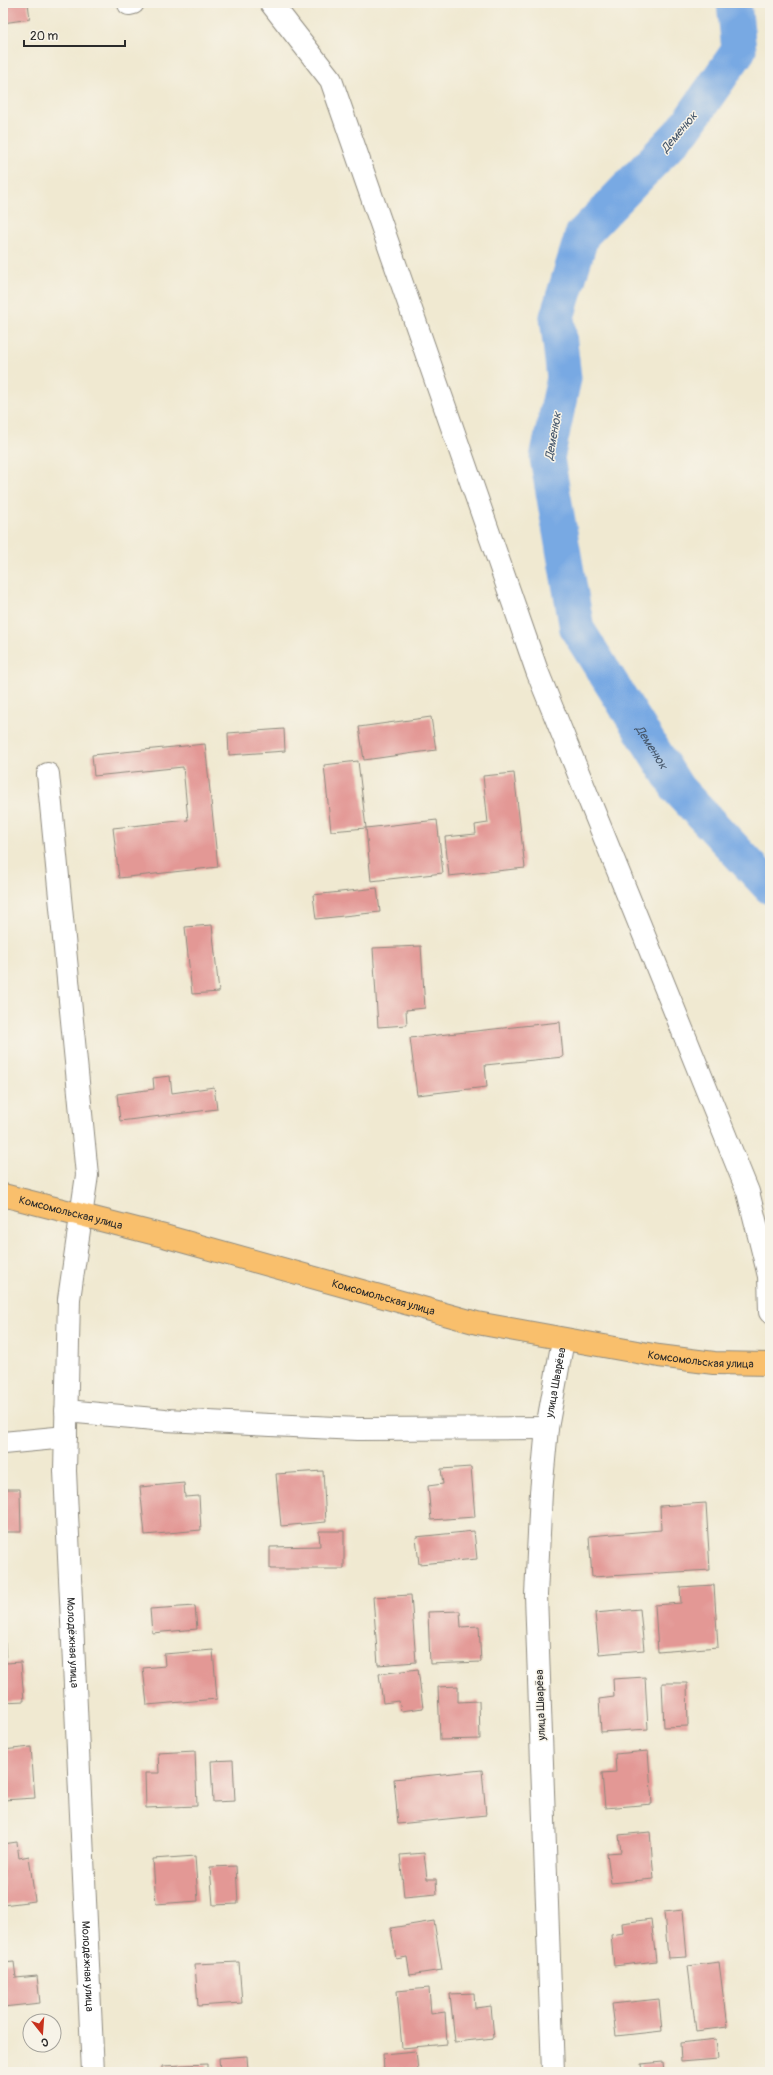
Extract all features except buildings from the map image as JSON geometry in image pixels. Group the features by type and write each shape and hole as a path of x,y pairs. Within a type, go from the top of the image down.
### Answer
{"main road":[{"name":"Комсомольская улица","path":"3,1195 81,1214 477,1322 563,1340 659,1356 714,1363 770,1364"}],"street":[{"path":"272,3 331,80 537,671 748,1192 769,1276 770,1312"},
{"name":"Молодёжная улица","path":"48,774 88,1175 69,1299 65,1471 93,2072"},
{"name":"улица Шварёва","path":"553,2072 536,1596 541,1492 547,1428 563,1340"},
{"path":"66,1411 165,1420 358,1430 547,1428"},
{"path":"3,1443 66,1437"}],"waterway":[{"name":"Деменюк","path":"734,3 739,50 684,129 582,235 557,317 564,378 547,458 577,629 678,789 770,887"}]}
